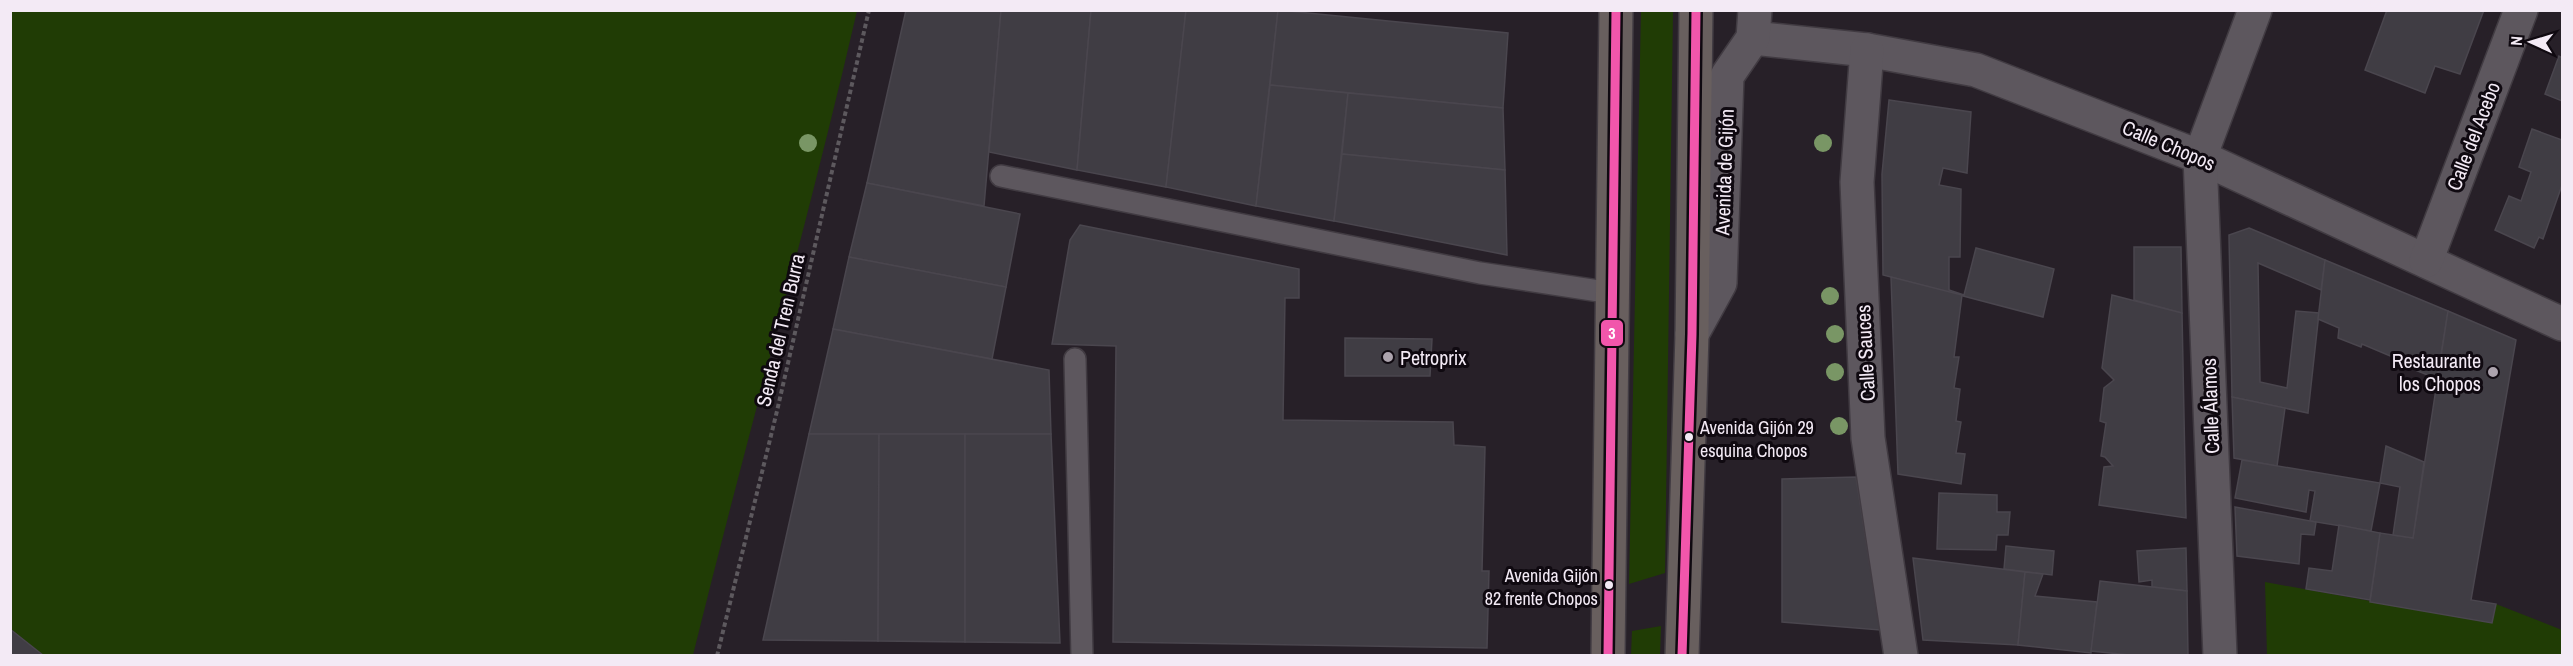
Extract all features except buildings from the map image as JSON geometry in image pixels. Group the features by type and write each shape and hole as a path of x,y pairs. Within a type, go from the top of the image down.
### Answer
{"highway":[{"path":"1608,656 1616,10"},
{"name":"Avenida de Gijón","path":"1682,656 1692,334 1696,10"}],"street":[{"path":"2200,157 2255,10"},
{"name":"Calle del Acebo","path":"2426,261 2521,10"},
{"name":"Avenida de Gijón","path":"1692,334 1720,283 1727,76 1754,24"},
{"name":"Calle Chopos","path":"1754,24 1867,50 1976,70 2200,157 2562,324"},
{"name":"Calle Sauces","path":"1867,50 1857,182 1869,438 1901,656"},
{"name":"Calle Álamos","path":"2200,157 2220,656"}],"lane":[{"path":"1001,176 1480,273 1612,293"},
{"path":"1075,359 1082,656"}],"path":[{"name":"Senda del Tren Burra","path":"717,656 869,10"}],"green space":[{"path":"10,11 857,11 818,173 693,655 44,656 11,629"},
{"path":"1641,11 1673,11 1665,573 1629,584"},
{"path":"2265,582 2492,623 2496,604 2562,630 2562,655 2267,655"},
{"path":"1661,626 1660,655 1631,655 1632,631"}],"transit line":[{"name":"3","path":"1608,656 1616,10"},
{"name":"3","path":"1682,656 1692,334 1696,10"}],"place":[{"name":"Petroprix","path":"1388,357"},
{"name":"Restaurante los Chopos","path":"2493,372"},
{"name":"Avenida Gijón 29 esquina Chopos","path":"1689,437"},
{"name":"Avenida Gijón 82 frente Chopos","path":"1609,585"}]}
